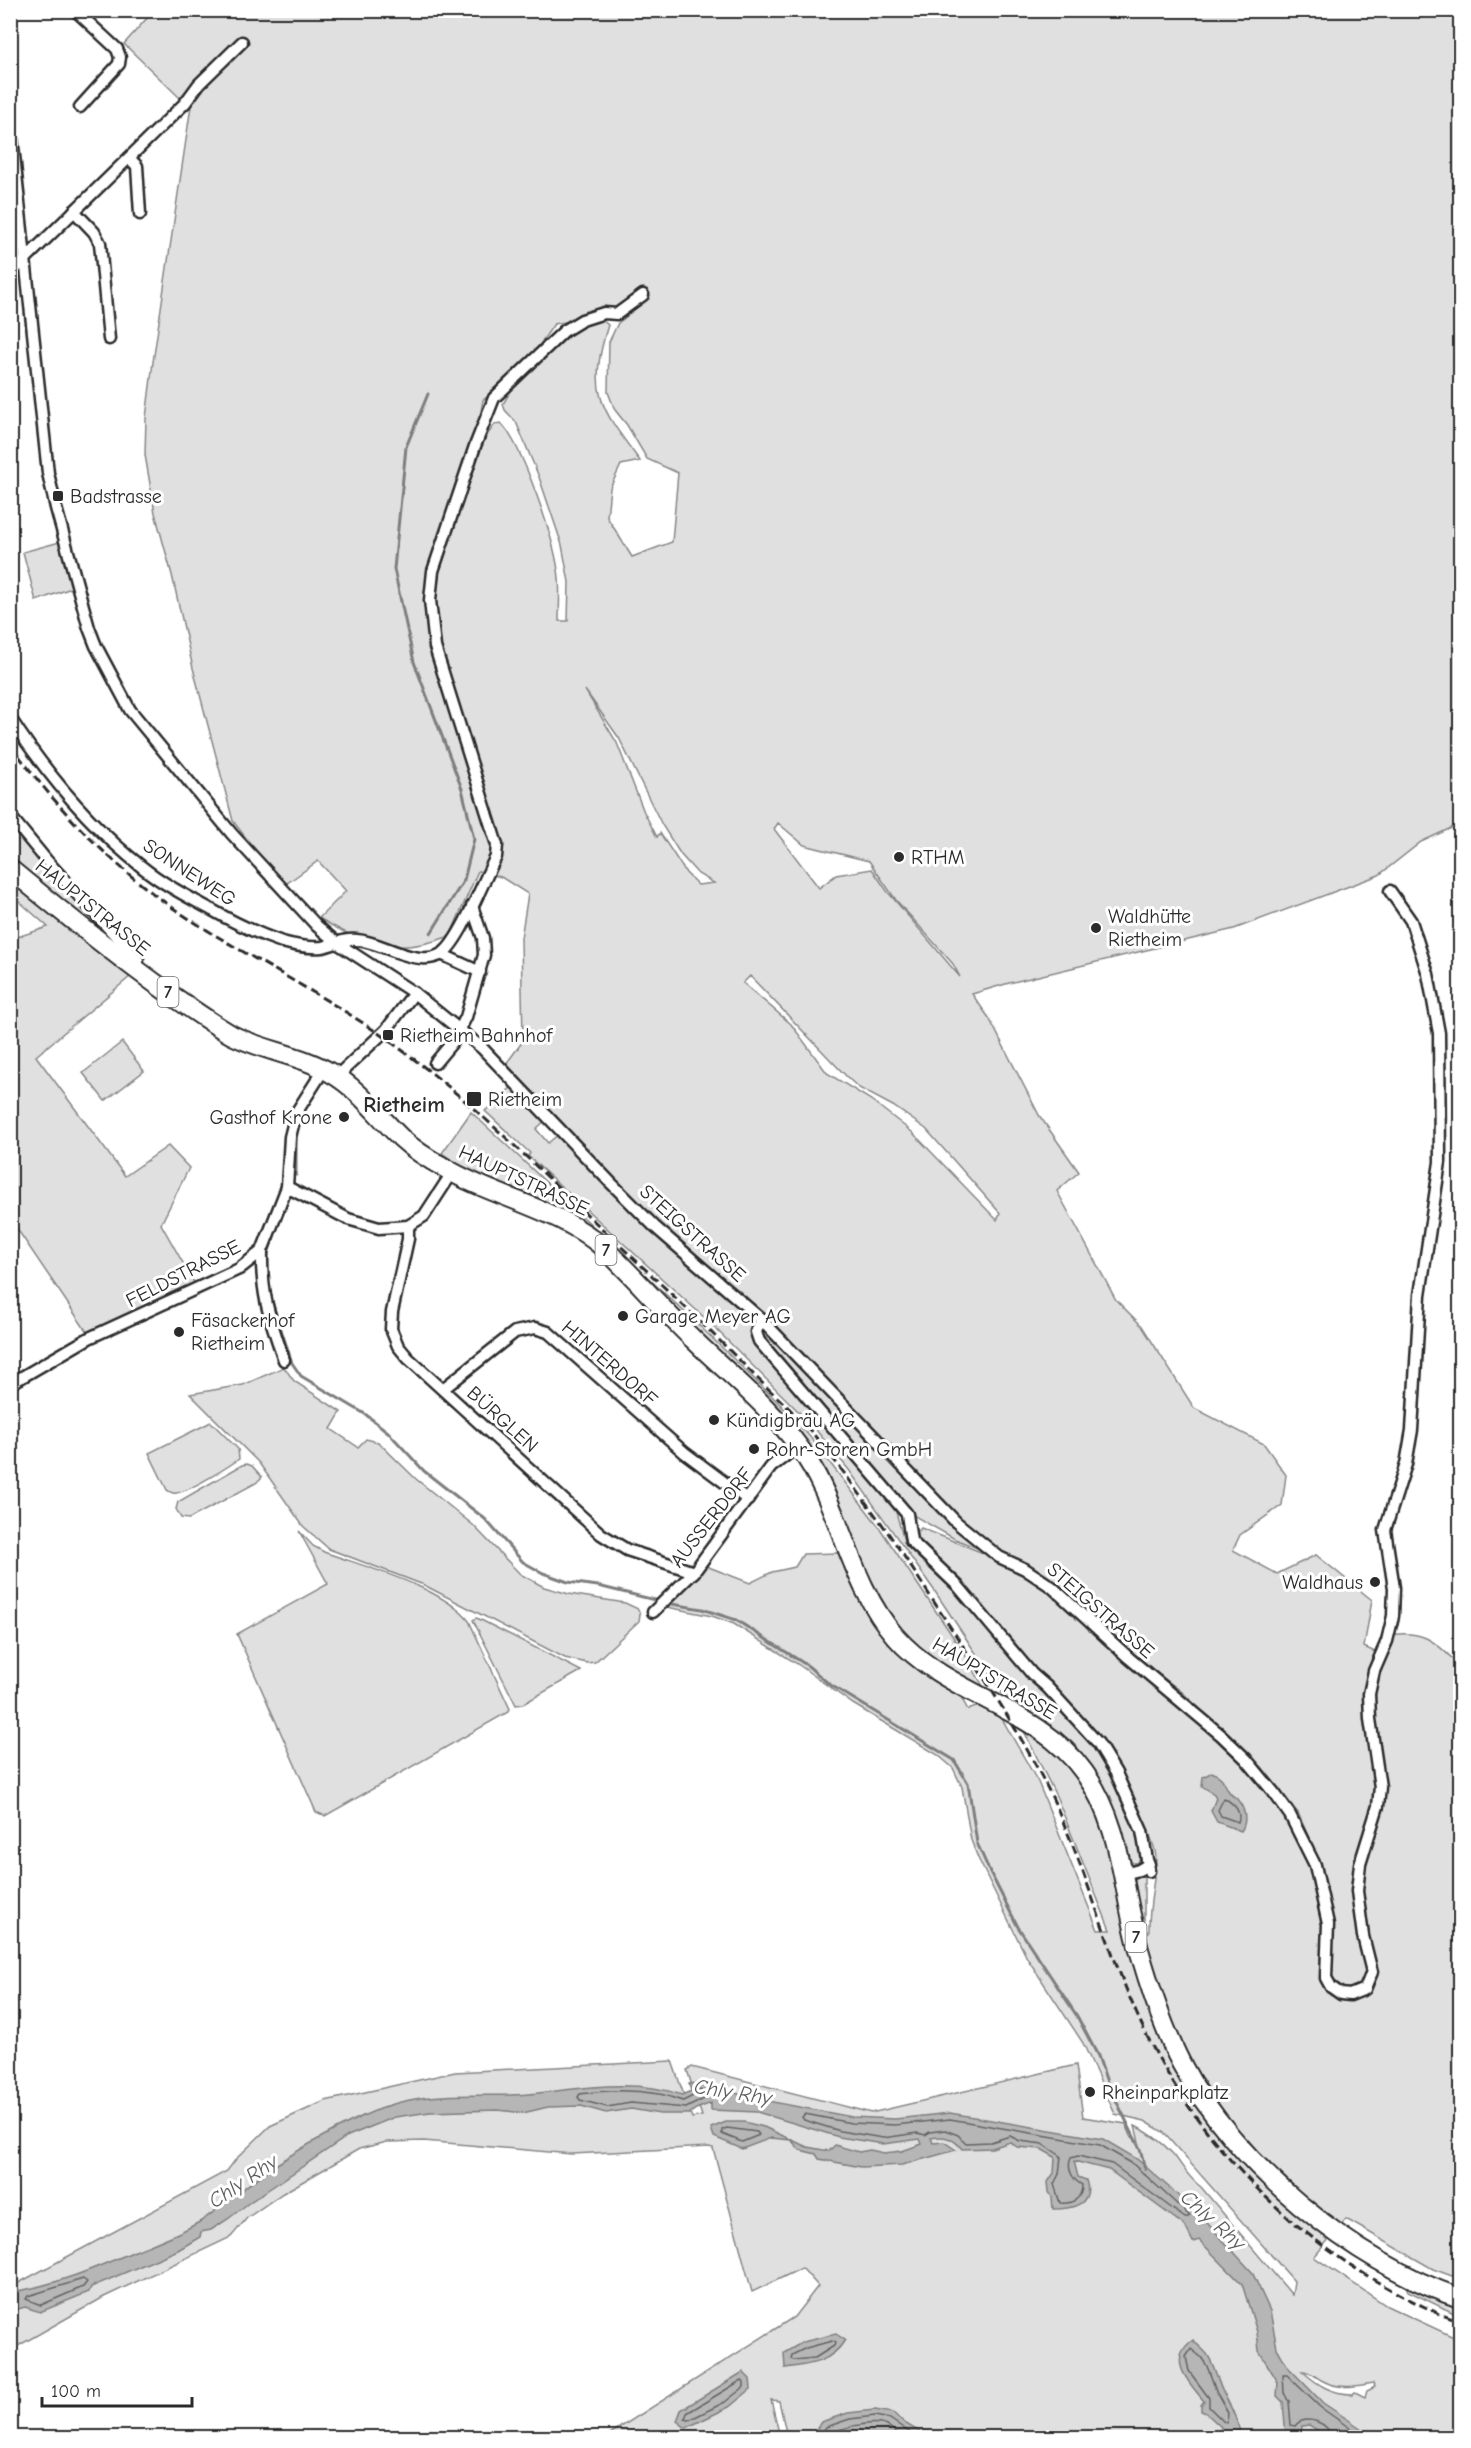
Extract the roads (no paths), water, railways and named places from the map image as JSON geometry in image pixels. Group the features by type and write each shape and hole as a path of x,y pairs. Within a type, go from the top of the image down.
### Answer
{"main road":[{"name":"HAUPTSTRASSE","path":"10,869 136,970 226,1031 252,1045 330,1072 358,1093 405,1142 452,1173 496,1194 568,1223 605,1249 660,1308 734,1377 798,1446 820,1481 872,1605 891,1632 912,1654 935,1671 1030,1723 1058,1742 1083,1770 1104,1805 1120,1854 1138,1946 1160,2015 1183,2066 1217,2118 1267,2177 1315,2217 1371,2255 1440,2291 1461,2298"}],"street":[{"path":"75,10 117,49 120,57 118,64 80,107"},
{"path":"10,274 129,158 242,42"},
{"path":"10,118 48,473 81,602 96,646 130,710 232,834 317,926 337,943 414,993"},
{"path":"129,158 137,166 140,214"},
{"path":"74,211 94,232 100,243 109,339"},
{"path":"480,972 441,954 454,940 472,906 496,857 497,845 435,647 430,600 433,571 475,446 494,398 564,331 582,320 604,313 617,314 643,295"},
{"name":"SONNEWEG","path":"10,718 53,778 97,825 142,867 179,892 229,919 282,942 322,947 347,939 359,940 419,958 441,954"},
{"path":"10,816 46,861 138,960 139,965 136,970"},
{"name":"STEIGSTRASSE","path":"414,993 498,1063 655,1227 761,1319 956,1522 999,1557 1025,1569 1052,1587 1129,1658 1221,1735 1258,1773 1290,1815 1316,1864 1328,1924 1326,1978 1331,1987 1341,1994 1350,1995 1365,1989 1370,1982 1372,1972 1359,1915 1358,1891 1360,1864 1378,1806 1380,1787 1370,1719 1369,1694 1374,1671 1392,1627 1395,1597 1385,1530 1406,1464 1412,1430 1418,1318 1437,1188 1441,1108 1439,1034 1428,974 1411,921 1390,891"},
{"path":"435,1063 460,1030 480,972 485,945 472,906"},
{"name":"FELDSTRASSE","path":"10,1384 90,1338 238,1269 262,1251 287,1187 290,1137 296,1113 330,1072 393,1023 414,993"},
{"path":"287,1187 348,1219 379,1228 408,1226 424,1216 452,1173"},
{"name":"BÜRGLEN","path":"408,1226 408,1239 392,1312 391,1329 398,1346 408,1358 601,1534 627,1550 694,1572"},
{"path":"262,1251 266,1308 284,1360"},
{"path":"761,1319 756,1332 759,1341 907,1514 911,1541 958,1586 1032,1674 1047,1687 1098,1743 1116,1773 1142,1831 1149,1868 1124,1874"},
{"name":"HINTERDORF","path":"443,1389 515,1332 535,1328 548,1332 684,1453 748,1500"},
{"name":"AUSSERDORF","path":"653,1612 694,1572 771,1467 798,1446"}],"water":[{"path":"1212,1772 1222,1779 1230,1793 1242,1806 1245,1819 1241,1831 1217,1822 1211,1811 1216,1798 1202,1786 1203,1777"},
{"name":"Chly Rhy","path":"699,2083 757,2099 852,2117 895,2119 950,2113 1103,2139 1137,2159 1199,2214 1252,2272 1270,2311 1277,2348 1288,2367 1323,2403 1374,2437 1329,2437 1309,2425 1302,2426 1301,2437 1286,2437 1283,2402 1277,2396 1278,2382 1259,2351 1257,2332 1242,2284 1199,2240 1193,2242 1185,2226 1109,2170 1074,2161 1078,2177 1086,2180 1087,2195 1080,2204 1053,2209 1048,2182 1054,2173 1055,2157 1041,2149 1017,2147 1010,2142 992,2148 962,2149 948,2138 936,2137 931,2138 933,2143 944,2142 956,2150 902,2165 861,2167 819,2159 816,2154 800,2150 791,2140 771,2138 742,2149 714,2137 711,2128 726,2122 744,2122 764,2127 807,2147 829,2151 835,2145 859,2152 902,2151 922,2144 920,2139 883,2144 839,2137 757,2112 711,2110 711,2103 689,2114 660,2114 631,2109 606,2113 581,2106 548,2107 523,2113 498,2110 430,2112 395,2117 348,2136 228,2219 211,2230 201,2232 200,2237 178,2250 91,2287 89,2292 40,2312 25,2307 11,2311 11,2292 74,2276 185,2230 304,2147 346,2124 390,2105 407,2100 441,2096 529,2094 606,2086 644,2087 682,2095 691,2091 689,2084"},
{"path":"836,2334 845,2340 833,2354 819,2362 785,2368 784,2353 803,2342"},
{"path":"1193,2340 1212,2362 1236,2418 1241,2437 1226,2437 1220,2432 1221,2427 1201,2411 1204,2401 1186,2378 1180,2363 1185,2347"},
{"path":"743,2372 750,2379 751,2389 729,2407 686,2428 677,2421 681,2410"},
{"path":"875,2410 893,2413 925,2435 954,2437 811,2437 821,2422 848,2413"}],"waterway":[{"path":"428,394 406,447 394,569 414,662 462,789 474,839 464,880 431,933"},
{"path":"296,1132 296,1175"},
{"path":"267,1269 268,1253 274,1236"},
{"path":"272,1302 292,1363 301,1376 365,1414 388,1432 424,1471 485,1519 523,1562 543,1573 568,1582 598,1586 659,1601"},
{"path":"672,1604 702,1609 736,1620 808,1666 829,1684 954,1760 968,1783 977,1843 989,1870 1018,1927 1077,2016 1098,2056 1107,2082 1140,2149 1145,2169"}],"railway":[{"path":"10,744 80,828 141,884 190,920 361,1021 416,1060 469,1104 675,1297 808,1428 890,1535 1027,1749 1063,1821 1135,2010 1161,2062 1192,2110 1227,2156 1267,2198 1311,2236 1358,2270 1408,2299 1460,2322"}],"place":[{"name":"Badstrasse","path":"58,496"},
{"name":"RTHM","path":"899,857"},
{"name":"Waldhütte Rietheim","path":"1096,928"},
{"name":"Rietheim Bahnhof","path":"388,1035"},
{"name":"Rietheim","path":"474,1099"},
{"name":"Gasthof Krone","path":"344,1117"},
{"name":"Garage Meyer AG","path":"623,1316"},
{"name":"Fäsackerhof Rietheim","path":"179,1332"},
{"name":"Kündigbräu AG","path":"714,1420"},
{"name":"Rohr-Storen GmbH","path":"754,1449"},
{"name":"Waldhaus","path":"1375,1582"},
{"name":"Rheinparkplatz","path":"1090,2092"}],"district":[{"name":"Rietheim","path":"404,1104"}]}
